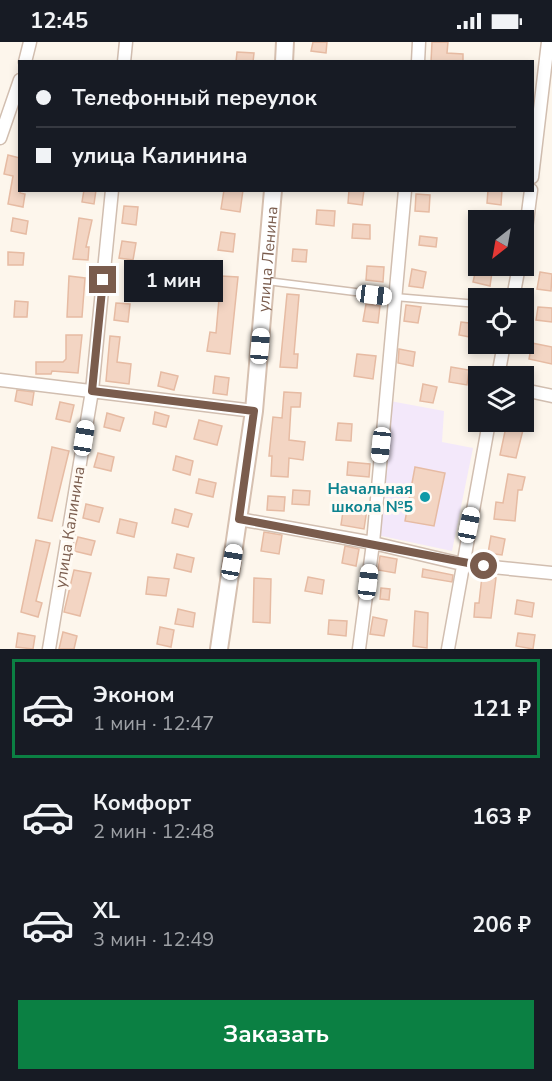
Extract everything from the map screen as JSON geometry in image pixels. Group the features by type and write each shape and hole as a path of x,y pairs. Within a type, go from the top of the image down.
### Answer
{"street":[{"path":"26,60 30,42"},
{"path":"124,60 126,42"},
{"path":"284,60 285,42"},
{"path":"418,60 419,42"},
{"path":"534,160 548,42"},
{"path":"0,138 18,88"},
{"name":"улица Калинина","path":"49,649 92,391 112,192"},
{"name":"улица Ленина","path":"219,649 254,411 273,192"},
{"path":"359,649 373,543 405,192"},
{"path":"528,210 531,192"},
{"path":"0,380 254,411"},
{"path":"534,392 552,396"},
{"path":"448,649 487,432"},
{"path":"239,519 373,543 462,564 552,573"}],"lane":[{"path":"265,281 395,297 468,303"}],"shaded area":[{"path":"390,401 444,411 442,442 473,448 452,551 377,535"}],"building":[{"path":"313,42 327,42 326,53 311,51"},
{"path":"432,42 448,42 447,53 463,54 463,60 431,60"},
{"path":"237,52 254,53 253,60 236,60"},
{"path":"8,155 18,158 18,192 25,194 23,207 8,204 13,176 4,174"},
{"path":"84,192 96,192 94,204 82,202"},
{"path":"224,192 243,192 240,212 221,209"},
{"path":"349,192 364,192 362,205 348,203"},
{"path":"488,192 502,192 501,205 487,203"},
{"path":"416,194 430,195 429,212 415,211"},
{"path":"124,206 138,207 136,225 122,223"},
{"path":"317,210 335,211 334,226 316,224"},
{"path":"13,218 28,221 26,234 11,231"},
{"path":"79,218 92,220 86,247 89,247 88,260 73,259"},
{"path":"353,224 370,225 370,239 352,238"},
{"path":"221,232 235,234 233,252 218,250"},
{"path":"420,236 437,238 436,247 419,245"},
{"path":"122,241 136,243 133,260 119,258"},
{"path":"293,249 307,250 306,262 292,261"},
{"path":"8,252 24,253 23,265 8,265"},
{"path":"131,266 149,268 146,289 129,287"},
{"path":"367,266 384,267 383,282 366,280"},
{"path":"412,269 426,272 423,288 409,286"},
{"path":"540,272 552,274 551,291 537,289"},
{"path":"69,276 85,278 82,317 67,317"},
{"path":"221,276 238,277 230,354 207,351 210,332 216,333"},
{"path":"474,276 491,276 490,286 473,282"},
{"path":"287,294 299,295 294,354 298,354 297,368 280,367"},
{"path":"15,301 28,302 27,317 14,317"},
{"path":"116,303 130,304 128,322 114,320"},
{"path":"366,304 380,306 378,323 363,321"},
{"path":"406,305 421,307 418,323 404,321"},
{"path":"538,307 552,308 552,322 536,320"},
{"path":"461,322 468,323 468,337 459,335"},
{"path":"66,335 82,335 78,373 52,371 51,374 36,374 36,362 63,362 66,359"},
{"path":"110,336 120,337 117,362 131,364 129,384 106,381"},
{"path":"534,343 552,347 552,364 529,359 530,354 534,354"},
{"path":"399,349 415,352 413,366 398,363"},
{"path":"357,354 376,356 373,379 354,376"},
{"path":"451,367 468,370 467,385 449,382"},
{"path":"161,372 178,376 174,390 158,386"},
{"path":"215,376 229,378 227,395 213,393"},
{"path":"423,384 437,387 433,403 420,401"},
{"path":"17,390 34,392 32,405 15,401"},
{"path":"284,392 301,393 300,407 291,407 289,440 305,442 303,460 289,458 288,477 271,476 272,456 269,456 273,417 282,418"},
{"path":"60,402 74,405 70,422 56,419"},
{"path":"155,412 169,416 166,427 153,424"},
{"path":"107,413 124,418 120,431 104,427"},
{"path":"199,420 222,426 217,445 194,439"},
{"path":"338,423 352,424 351,441 336,440"},
{"path":"505,432 522,432 516,458 500,455"},
{"path":"52,447 69,451 52,521 38,518"},
{"path":"98,453 114,457 111,471 94,467"},
{"path":"176,456 193,461 190,475 173,470"},
{"path":"348,462 370,464 369,477 347,475"},
{"name":"Начальная школа №5","path":"415,467 445,473 434,526 405,521"},
{"path":"508,474 525,477 522,490 518,490 515,521 494,519 496,502 503,503"},
{"path":"199,479 216,483 213,497 196,493"},
{"path":"293,490 310,491 309,505 292,504"},
{"path":"268,496 285,497 284,511 267,510"},
{"path":"86,504 103,508 99,522 83,518"},
{"path":"344,505 367,509 364,529 341,525"},
{"path":"175,509 192,514 188,527 172,523"},
{"path":"120,519 137,523 134,537 117,533"},
{"path":"264,532 282,535 279,554 261,551"},
{"path":"491,536 505,539 502,555 488,553"},
{"path":"78,537 95,541 91,555 74,551"},
{"path":"36,540 50,543 36,601 42,603 38,617 21,612"},
{"path":"345,546 359,549 356,566 342,563"},
{"path":"177,554 194,558 191,572 174,568"},
{"path":"380,556 397,559 395,573 378,570"},
{"path":"423,569 453,575 452,582 422,577"},
{"path":"74,570 91,573 80,616 64,612"},
{"path":"482,576 496,578 491,618 474,617 475,603 479,603"},
{"path":"148,577 169,579 166,596 146,594"},
{"path":"308,577 324,580 322,594 305,591"},
{"path":"254,578 271,579 270,623 253,622"},
{"path":"381,588 390,589 389,600 380,599"},
{"path":"517,600 534,603 532,617 515,614"},
{"path":"178,609 195,613 193,627 175,624"},
{"path":"415,611 428,613 427,648 413,646"},
{"path":"373,617 387,620 384,636 370,634"},
{"path":"329,620 347,621 346,636 328,634"},
{"path":"160,627 174,630 171,647 157,644"},
{"path":"63,632 77,636 74,649 59,649"},
{"path":"18,633 35,636 33,649 16,647"},
{"path":"518,633 535,635 533,649 516,646"}],"place":[{"name":"Начальная школа №5","path":"425,497"}],"route":[{"path":"103,280 92,391 254,411 239,519 373,543 462,564 484,566"}]}
